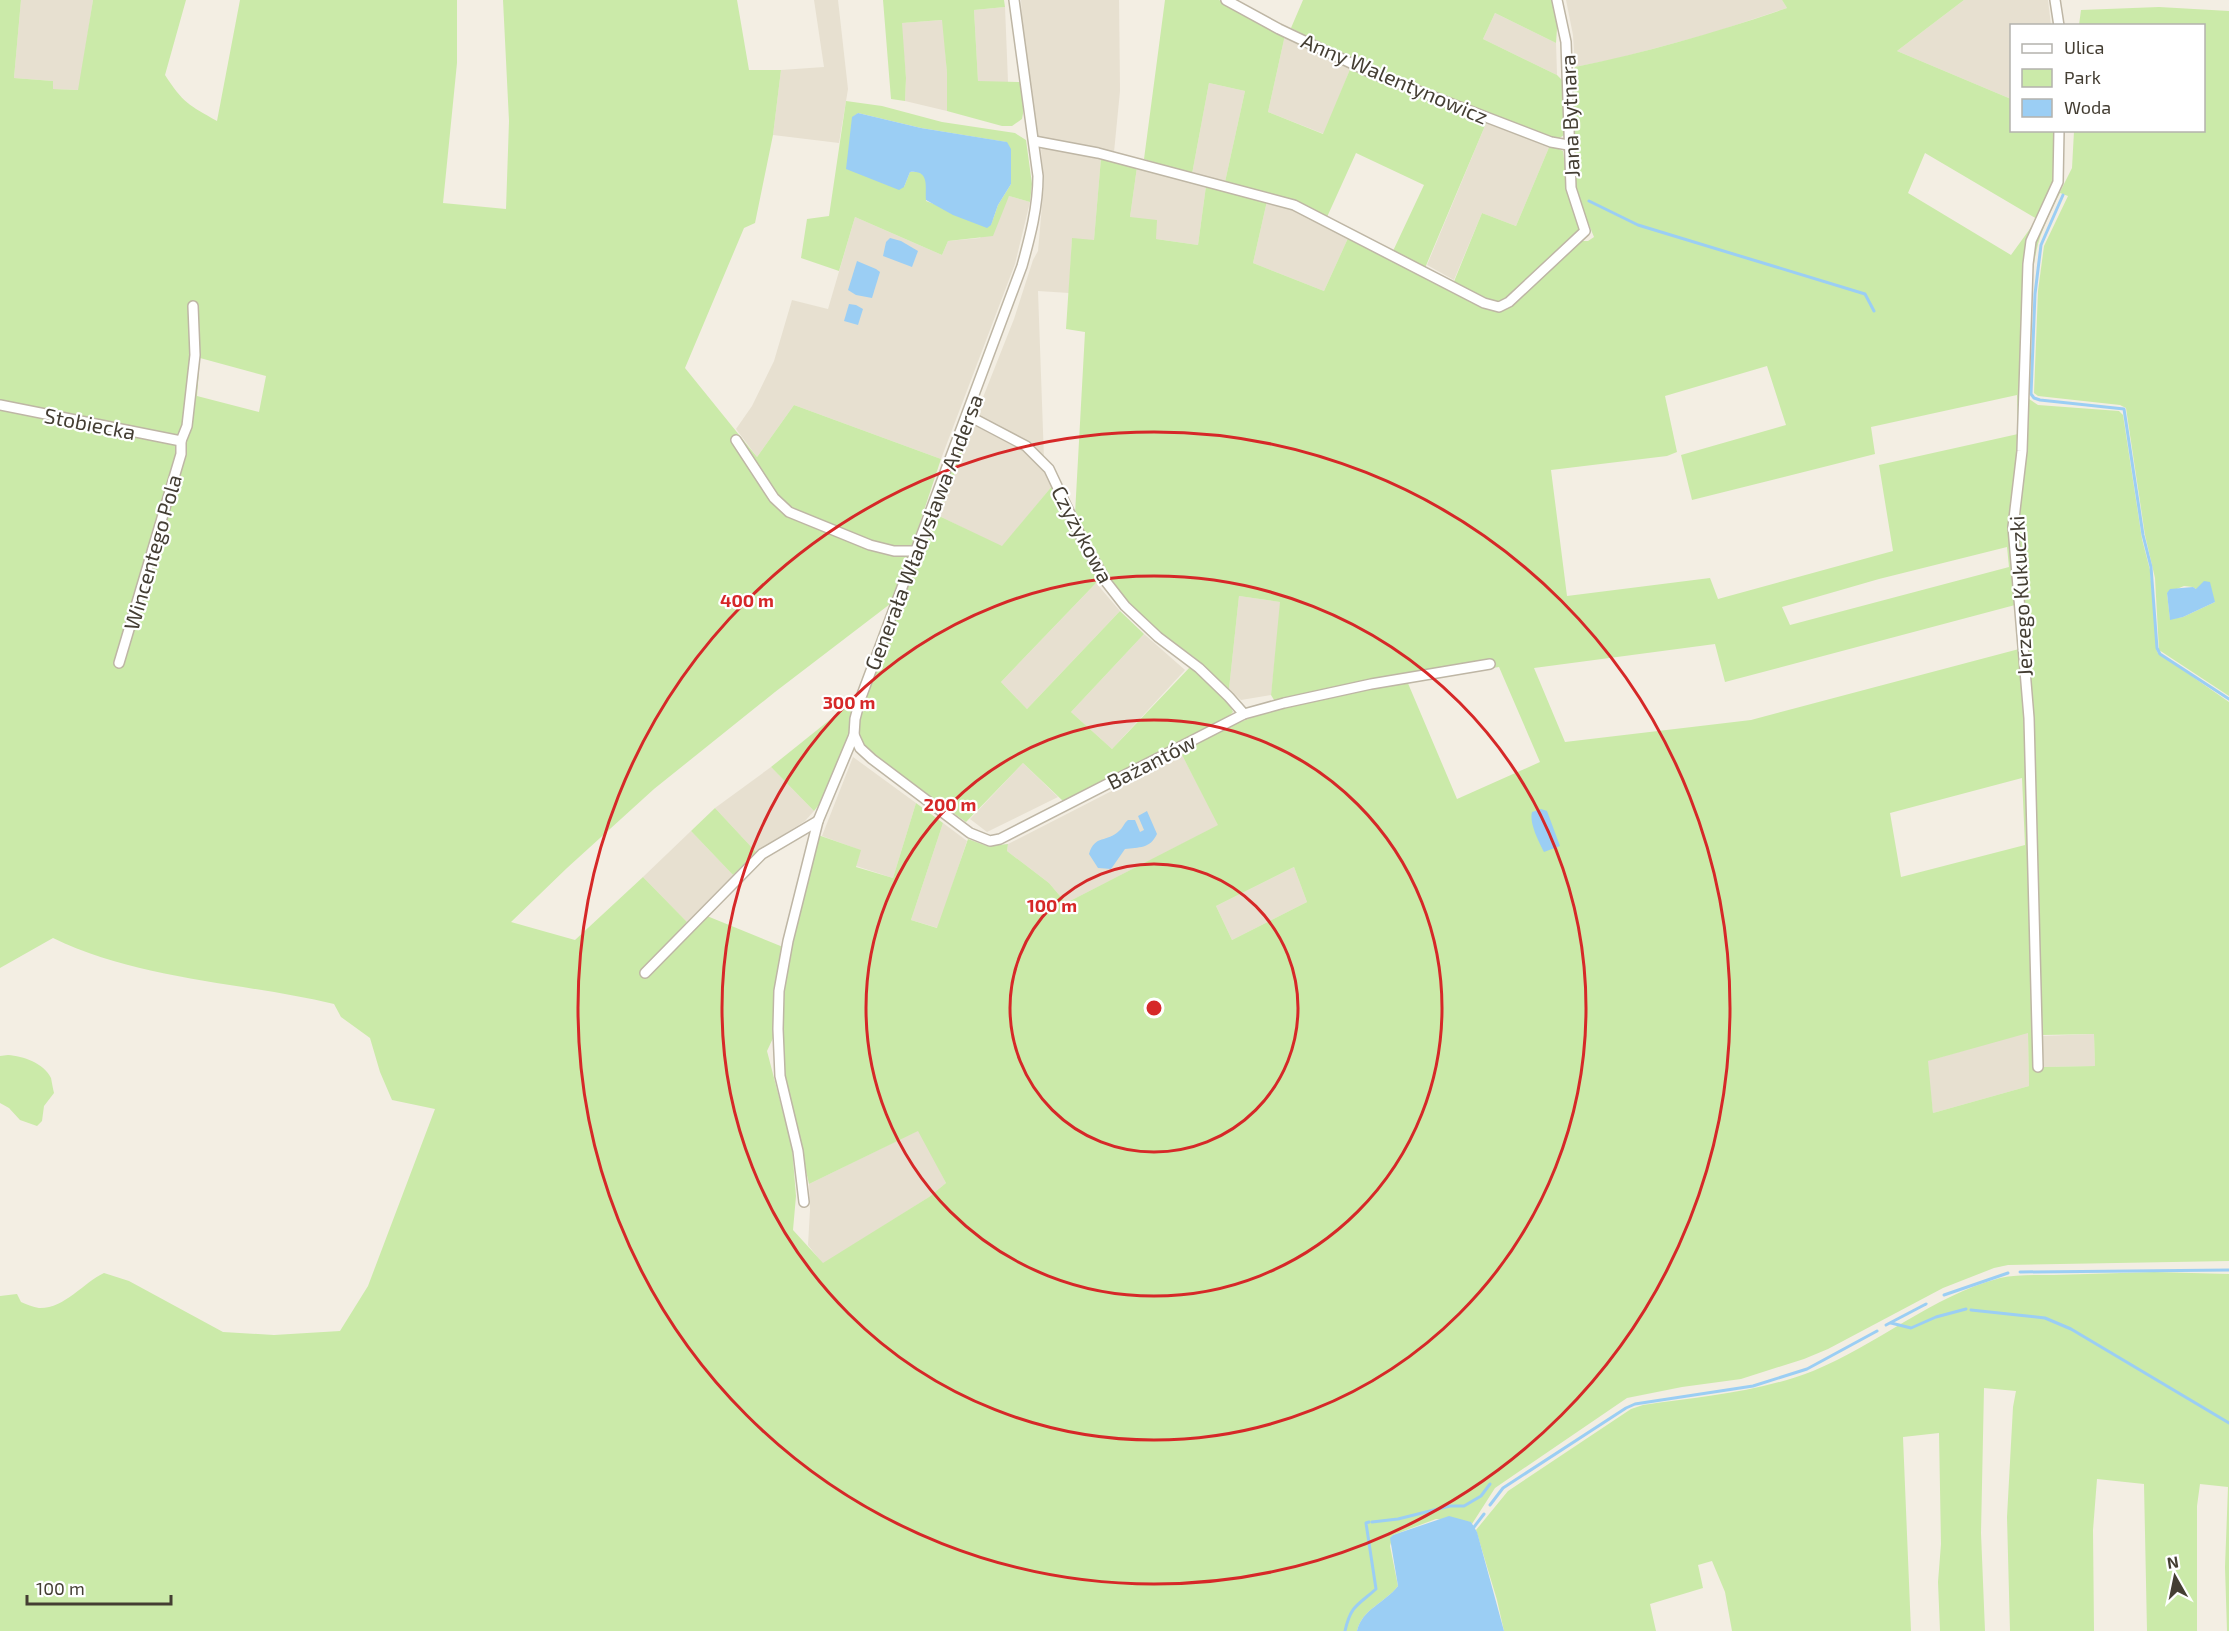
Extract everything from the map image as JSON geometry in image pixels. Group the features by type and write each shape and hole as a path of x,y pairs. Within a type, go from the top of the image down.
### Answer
{"street":[{"name":"Generała Władysława Andersa","path":"804,1202 798,1151 780,1076 778,1006 785,954 818,821 854,735 860,700 1022,266 1029,241 1038,186 1014,0"},
{"name":"Anny Walentynowicz","path":"1226,0 1374,74 1551,142 1568,145"},
{"name":"Jana Bytnara","path":"1034,141 1098,153 1294,205 1495,307 1509,302 1585,231 1571,188 1566,42 1557,0"},
{"path":"2055,0 2059,24"},
{"name":"Jerzego Kukuczki","path":"2038,1067 2029,718 2013,527 2022,451 2028,264 2031,241 2058,182 2059,132"},
{"name":"Wincentego Pola","path":"119,663 181,454 181,441 187,426 195,355 193,306"},
{"name":"Stobiecka","path":"0,405 181,441"},
{"name":"Czyżykowa","path":"967,415 1026,446 1049,469 1082,539 1107,583 1125,606 1158,637 1199,668 1230,697 1244,714"},
{"path":"736,440 774,498 789,512 870,545 894,551 916,551"},
{"name":"Bażantów","path":"854,735 860,748 872,759 970,833 990,841 1012,835 1108,782 1244,714 1371,684 1490,664"},
{"path":"645,973 762,854 818,821"}],"shaded area":[{"path":"21,0 93,0 79,90 52,89 53,81 14,78"},
{"path":"814,0 838,0 848,89 839,143 773,135 781,70 824,67"},
{"path":"1021,0 1119,0 1120,91 1114,152 1037,136 1023,36"},
{"path":"1566,0 1782,0 1787,8 1712,33 1615,59 1575,67 1573,35"},
{"path":"1964,0 2048,0 2051,24 2010,24 2010,99 1897,51"},
{"path":"1005,7 1008,82 978,82 974,10"},
{"path":"1495,13 1556,43 1557,75 1483,39"},
{"path":"943,20 947,111 905,101 906,78 901,23"},
{"path":"1285,35 1351,67 1324,134 1268,112"},
{"path":"1209,83 1245,91 1225,182 1192,174"},
{"path":"1487,121 1550,145 1516,226 1482,213 1454,280 1427,265"},
{"path":"1045,146 1101,158 1094,241 1072,239 1069,293 1038,291 1044,459 1029,442 976,415 1038,251 1044,183 1041,150"},
{"path":"1137,167 1206,186 1198,245 1156,239 1130,217"},
{"path":"1009,196 1030,202 1015,264 941,459 794,405 757,457 736,429 752,406 774,361 792,300 828,309 855,217 942,255 948,241 980,238"},
{"path":"1267,201 1292,209 1349,236 1324,291 1253,263"},
{"path":"973,425 1025,452 1045,472 1053,485 1002,547 939,516"},
{"path":"1096,583 1120,611 1027,709 1001,682"},
{"path":"1239,596 1281,602 1271,695 1241,700 1229,689"},
{"path":"1144,634 1185,670 1112,749 1071,712"},
{"path":"1182,755 1219,825 1066,903 1049,883 1007,851 1008,844"},
{"path":"853,757 916,803 893,878 856,866 860,850 822,836"},
{"path":"1023,763 1058,797 987,832 970,819"},
{"path":"771,767 814,811 805,821 756,852 715,808"},
{"path":"943,823 967,841 938,928 911,920"},
{"path":"691,831 733,875 687,922 643,877"},
{"path":"1294,867 1307,902 1232,940 1216,906"},
{"path":"2028,1032 2029,1086 1933,1113 1927,1061"},
{"path":"2094,1034 2095,1066 2043,1067 2042,1036"},
{"path":"919,1130 946,1183 929,1197 823,1264 808,1245 809,1184"}],"green space":[{"path":"0,0 21,0 14,78 53,81 53,89 78,90 93,0 186,0 165,75 187,102 217,121 240,0 457,0 457,63 443,203 506,209 509,121 503,0 737,0 749,70 781,70 773,135 755,223 744,228 685,368 757,457 794,405 941,459 894,601 654,789 511,922 575,940 643,877 687,922 644,968 707,916 783,947 774,1036 767,1051 792,1147 796,1196 793,1230 823,1263 929,1197 946,1183 918,1131 809,1184 781,1063 784,975 818,835 861,850 856,867 893,878 916,803 943,823 911,920 937,928 968,839 987,846 1008,844 1007,851 1049,883 1066,903 1218,825 1182,755 1184,750 1230,726 1279,708 1271,695 1280,602 1239,596 1229,689 1129,604 1099,562 1075,514 1085,332 1066,329 1072,238 1094,240 1101,158 1137,167 1130,217 1157,220 1156,239 1198,245 1206,186 1267,201 1253,263 1324,291 1349,236 1494,310 1581,241 1588,241 1594,237 1574,189 1570,81 1575,67 1655,48 1761,17 1787,8 1782,0 1964,0 1897,51 2010,99 2010,132 2054,132 2053,188 2060,192 2072,168 2074,132 2205,132 2205,24 2079,24 2081,10 2159,7 2229,11 2229,696 2159,650 2155,578 2145,535 2126,408 2120,405 2038,396 2034,393 2038,291 2044,246 2068,196 2060,193 2042,231 2034,262 2030,299 2027,393 2029,399 2038,405 2119,411 2123,415 2142,539 2150,570 2157,652 2229,702 2229,1261 2008,1265 1994,1268 1943,1288 1828,1349 1804,1359 1741,1379 1682,1387 1627,1398 1495,1488 1472,1524 1471,1522 1436,1519 1393,1535 1390,1546 1398,1586 1364,1617 1357,1631 0,1631 0,1296 17,1294 21,1302 39,1308 48,1307 65,1300 104,1273 129,1281 223,1332 274,1335 340,1331 368,1286 435,1109 392,1100 380,1072 370,1038 341,1017 334,1004 155,972 86,952 53,938 0,968","holes":["1925,153 2037,219 2011,255 1908,193","200,358 266,376 259,412 197,396","1767,366 1786,425 1681,455 1692,500 1875,454 1871,427 2017,395 2018,434 1879,465 1893,551 1718,599 1710,578 1567,596 1551,470 1667,456 1677,452 1665,396","2007,547 2009,567 1790,625 1782,607 1879,579","2184,586 2193,587 2215,602 2183,617 2170,619 2167,593","2015,605 2019,649 1751,720 1565,742 1534,668 1715,644 1725,682","1499,667 1540,762 1457,799 1407,681","2022,778 2025,845 1901,877 1890,813","1294,867 1307,902 1232,940 1216,906","2028,1033 2029,1086 1933,1113 1928,1061","2094,1034 2095,1066 2043,1067 2042,1035"]},
{"path":"883,0 1004,0 1005,7 974,10 978,81 1020,82 1024,108 1022,119 1012,126 1002,126 947,111 947,73 942,20 902,23 906,78 905,101 891,99"},
{"path":"1165,0 1219,0 1285,35 1268,112 1323,134 1351,67 1487,121 1425,268 1393,251 1424,185 1356,153 1327,217 1225,182 1245,91 1209,83 1192,174 1144,159"},
{"path":"1303,0 1554,0 1558,14 1556,43 1495,13 1483,39 1557,75 1563,81 1564,135 1558,139 1552,139 1366,67 1291,28"},
{"path":"846,101 882,106 942,122 1015,133 1026,140 1032,184 1030,202 1009,196 993,236 948,241 942,255 855,217 839,271 801,258 807,219 829,216","holes":["858,113 921,128 1006,142 1011,184 998,205 991,225 926,201 926,179 919,172 910,172 904,187 853,117"]},
{"path":"1550,145 1563,151 1569,198 1579,225 1578,232 1506,301 1492,304 1453,284 1482,213 1516,226"},
{"path":"970,432 939,516 1002,546 1053,485 1097,578 1096,583 1001,682 1027,709 1120,611 1144,634 1071,712 1112,749 1191,666 1228,701 1233,712 1225,720 1063,801 1023,763 966,822 874,756 860,742 858,733 859,714 931,520 967,433"},
{"path":"857,698 851,726 836,772 814,811 771,767"},
{"path":"715,808 756,852 733,875 691,831"},
{"path":"8,1055 38,1064 51,1078 54,1093 44,1106 42,1121 37,1126 20,1120 9,1108 0,1103 0,1056"},
{"path":"2154,1272 2229,1274 2229,1631 2227,1631 2225,1567 2228,1487 2200,1484 2197,1506 2197,1631 2147,1631 2144,1484 2097,1479 2093,1530 2094,1631 2010,1631 2007,1517 2013,1407 2016,1391 1984,1388 1981,1533 1985,1631 1940,1631 1939,1433 1903,1437 1911,1631 1732,1631 1725,1592 1712,1561 1698,1565 1703,1588 1650,1604 1656,1631 1504,1631 1476,1530 1508,1491 1631,1409 1643,1405 1751,1389 1813,1371 1860,1348 1951,1296 2000,1278 2027,1275"}],"water":[{"path":"858,113 921,128 1007,142 1011,149 1011,184 998,205 991,225 987,228 953,215 926,200 924,177 916,172 910,172 904,187 899,190 846,169 852,117"},
{"path":"890,238 901,241 918,251 912,267 883,256 886,242"},
{"path":"857,261 880,272 872,298 856,295 848,290"},
{"path":"849,304 863,309 858,325 844,321"},
{"path":"2204,581 2210,582 2215,602 2183,617 2170,620 2167,593 2170,589 2193,587 2196,589"},
{"path":"1541,809 1547,811 1560,846 1544,852 1531,816 1532,812"},
{"path":"1147,811 1157,834 1154,839 1147,845 1125,849 1111,869 1098,868 1089,854 1095,844 1115,835 1128,820 1135,820 1140,832 1144,830 1138,816"},
{"path":"1449,1516 1471,1522 1477,1532 1504,1631 1357,1631 1364,1617 1398,1586 1390,1538"}],"waterway":[{"path":"2063,195 2041,245 2035,294 2031,394 2040,400 2124,409 2143,535 2151,567 2157,648 2160,654 2229,699"},
{"path":"1589,201 1638,225 1865,294 1874,311"},
{"path":"2020,1272 2229,1270"},
{"path":"1944,1295 2008,1273"},
{"path":"1886,1325 1926,1304"},
{"path":"1891,1323 1911,1328 1936,1317 1966,1309"},
{"path":"1971,1310 2045,1318 2071,1329 2229,1423"},
{"path":"1490,1505 1503,1488 1626,1408 1635,1404 1753,1386 1807,1369 1877,1331"},
{"path":"1372,1522 1398,1519 1450,1506 1464,1506 1481,1496 1490,1484"},
{"path":"1474,1527 1484,1514"},
{"path":"1345,1631 1352,1611 1376,1589 1366,1523 1369,1522"}]}
